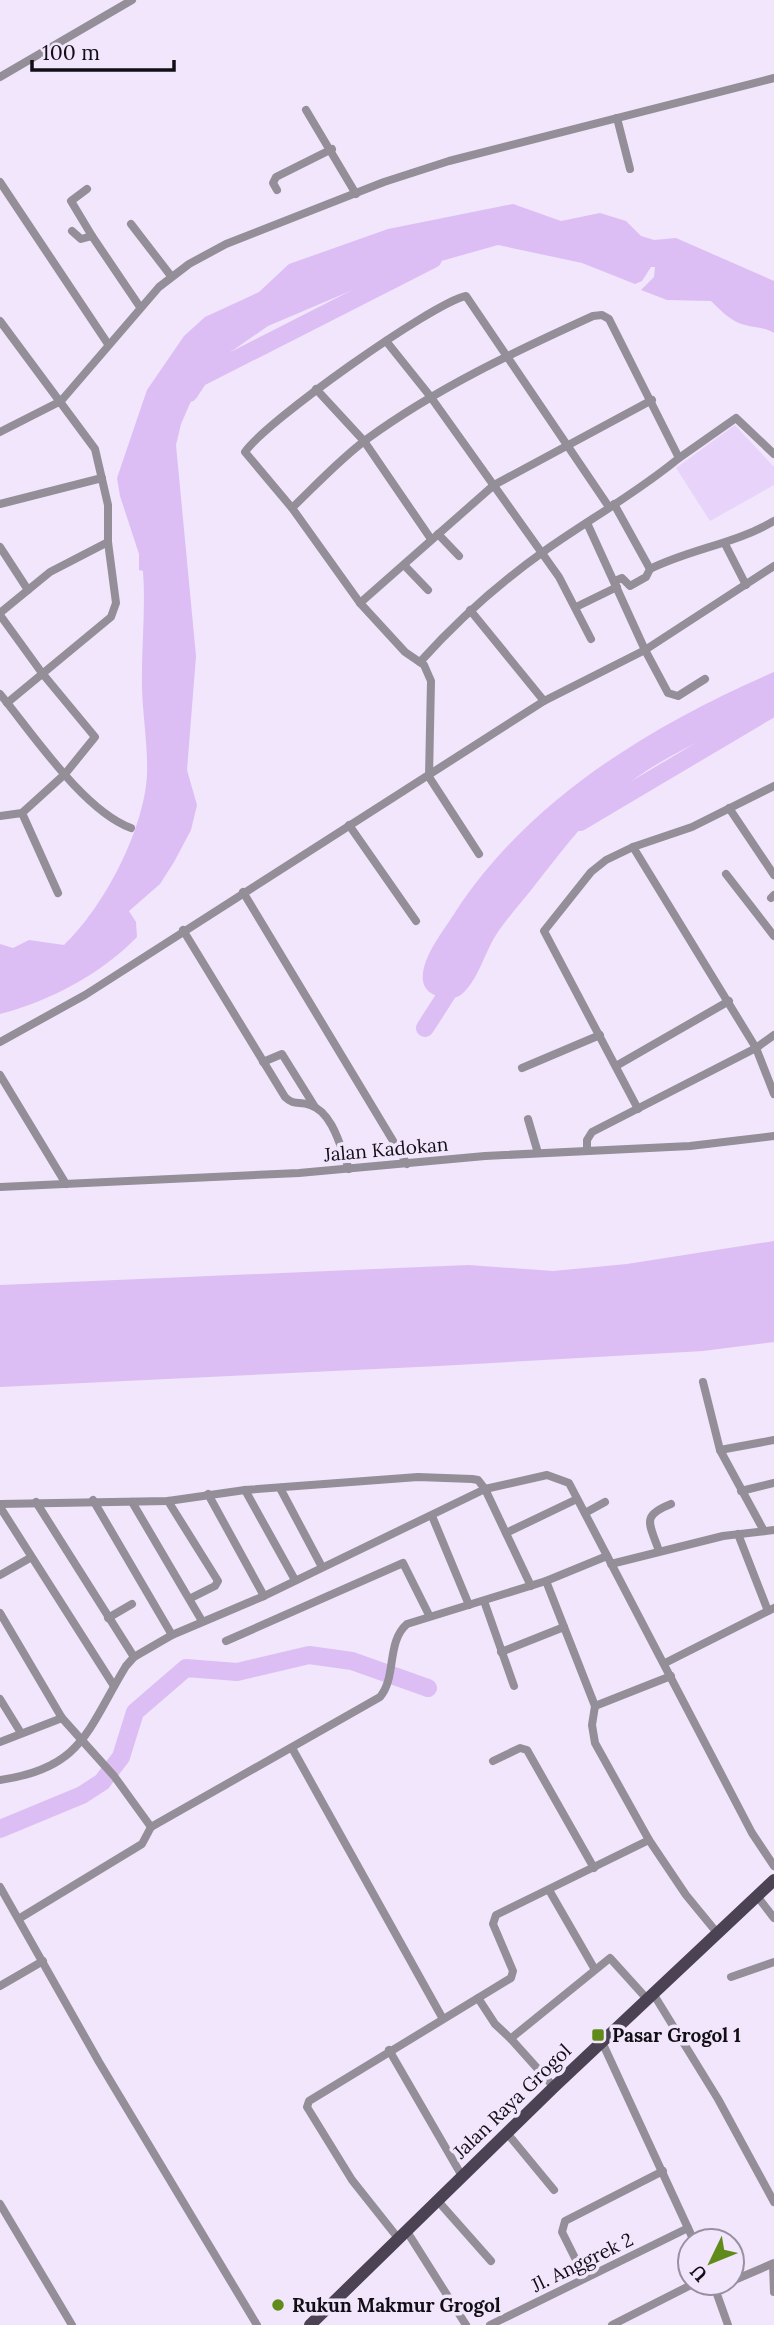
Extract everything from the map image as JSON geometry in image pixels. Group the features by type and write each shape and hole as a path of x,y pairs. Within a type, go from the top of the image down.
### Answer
{"main road":[{"name":"Jalan Raya Grogol","path":"310,2325 554,2087 774,1880"}],"street":[{"path":"1,75 132,0"},
{"path":"0,432 61,401 139,307 170,276 205,254 257,230 449,161 774,78"},
{"path":"306,110 332,149 356,194"},
{"path":"617,118 630,169"},
{"path":"277,190 273,183 276,177 332,149"},
{"path":"0,182 108,344"},
{"path":"86,189 71,201 139,307"},
{"path":"131,224 170,276"},
{"path":"72,231 81,239 92,236"},
{"path":"479,854 429,777 431,681 427,669 405,652 360,603 292,508 245,452 317,389 386,341 466,296 566,445 612,506 650,569"},
{"path":"292,508 364,441 430,396 508,355 593,316 602,315 610,319 679,457"},
{"path":"0,321 96,449 108,505 108,542 116,610 7,703"},
{"path":"386,341 430,396 542,553 576,607 592,639"},
{"path":"317,389 364,441 435,537 460,556"},
{"path":"360,603 494,485 652,400"},
{"path":"420,662 470,610 542,553 736,418 774,454"},
{"path":"0,504 102,478"},
{"path":"576,607 622,578 630,586 646,577 650,569 688,552 725,544 774,521"},
{"path":"587,523 645,650 672,696 684,693 705,679"},
{"path":"0,817 22,813 65,774 94,737 42,673 0,614 62,565 108,542"},
{"path":"725,544 746,585"},
{"path":"0,547 28,590"},
{"path":"404,565 428,590"},
{"path":"0,1042 85,995 544,701 645,650 774,566"},
{"path":"470,610 544,701"},
{"path":"0,694 65,774 106,817 131,828"},
{"path":"638,1110 544,931 591,872 606,860 633,847 692,827 774,786"},
{"path":"729,808 774,875"},
{"path":"22,813 58,893"},
{"path":"349,825 416,921"},
{"path":"633,847 756,1048 774,1094"},
{"path":"726,874 774,936"},
{"path":"243,892 407,1164"},
{"path":"183,930 289,1102 315,1107"},
{"path":"616,1066 729,1001"},
{"path":"522,1068 600,1035"},
{"path":"587,1151 587,1140 593,1132 756,1048 774,1035"},
{"path":"263,1062 282,1054 315,1107 327,1118 349,1169"},
{"path":"0,1075 66,1184"},
{"path":"528,1119 538,1153"},
{"name":"Jalan Kadokan","path":"0,1187 349,1169 460,1158 690,1146 774,1136"},
{"path":"703,1382 720,1450 764,1531"},
{"path":"720,1450 774,1440"},
{"path":"0,1780 47,1769 83,1742 114,1686 134,1657 172,1635 264,1597 485,1489 556,1476 569,1483 752,1833 774,1866"},
{"path":"114,1686 30,1558 0,1506 93,1500 168,1501 245,1490 418,1477 472,1479 478,1480 485,1489 531,1586"},
{"path":"741,1491 774,1483"},
{"path":"280,1488 322,1567"},
{"path":"245,1490 295,1580"},
{"path":"208,1494 264,1597"},
{"path":"506,1534 577,1499"},
{"path":"93,1500 172,1635"},
{"path":"168,1501 218,1581 215,1586 191,1598"},
{"path":"36,1502 134,1657"},
{"path":"132,1502 191,1598 202,1621"},
{"path":"585,1513 605,1502"},
{"path":"659,1550 649,1522 650,1516 655,1510 671,1504"},
{"path":"432,1517 468,1605"},
{"path":"20,1918 142,1844 151,1827 380,1697 386,1687 396,1639 407,1624 609,1560 738,1534 774,1530"},
{"path":"665,1663 771,1609 738,1534"},
{"path":"0,1574 30,1558"},
{"path":"226,1641 403,1563 429,1615"},
{"path":"546,1581 594,1710 592,1732 649,1840 718,1934"},
{"path":"484,1601 514,1686"},
{"path":"108,1618 132,1604"},
{"path":"0,1613 62,1718 114,1776 151,1827"},
{"path":"501,1652 564,1628"},
{"path":"594,1710 671,1676"},
{"path":"0,1699 21,1733"},
{"path":"0,1742 62,1718"},
{"path":"292,1748 443,2019"},
{"path":"493,1761 520,1748 527,1750 594,1868"},
{"path":"466,2325 402,2234 352,2180 307,2108 309,2101 513,1976 493,1919 649,1840"},
{"path":"0,1887 20,1918 99,2062 257,2325"},
{"path":"549,1890 594,1968"},
{"path":"757,1896 774,1918"},
{"path":"511,2039 594,1968 612,1958 651,1998 718,2099 774,2202"},
{"path":"0,1986 44,1961"},
{"path":"731,1977 774,1962"},
{"path":"478,1998 495,2024 554,2087"},
{"path":"602,2042 688,2227"},
{"path":"389,2050 462,2176"},
{"path":"507,2133 554,2190"},
{"path":"585,2278 562,2232 565,2221 663,2171"},
{"path":"438,2200 491,2261"},
{"path":"0,2204 72,2325"},
{"name":"Jl. Anggrek 2","path":"490,2325 676,2234"},
{"path":"746,2275 773,2264 774,2292"},
{"path":"612,2325 676,2293"},
{"path":"717,2297 724,2324"}],"shaded area":[{"path":"513,204 561,221 600,213 626,221 641,236 654,240 676,238 774,281 774,333 736,321 711,301 667,300 641,290 654,277 655,267 651,267 642,281 635,284 582,263 498,245 381,278 268,326 219,360 202,376 181,424 176,445 196,656 187,770 197,805 191,830 160,884 129,911 136,922 137,937 107,963 74,984 37,1002 0,1014 0,944 13,948 29,940 64,945 79,929 107,889 130,843 144,797 147,764 142,689 143,571 139,570 139,554 120,496 117,478 147,390 184,336 205,317 259,292 289,264 388,229"},
{"path":"735,425 774,467 774,485 710,521 676,468"},
{"path":"774,672 774,709 686,748 625,786 578,831 510,916 463,993 449,998 427,990 423,980 424,968 436,941 486,870 520,833 597,769 639,741 728,693"},
{"path":"774,1241 774,1342 703,1351 0,1387 0,1285 468,1265 553,1271 627,1264"}],"waterway":[{"path":"189,393 199,378 433,259"},
{"path":"580,822 774,707"},
{"path":"425,1028 457,978"},
{"path":"0,1829 82,1795 102,1782 121,1757 135,1712 186,1668 237,1672 309,1655 352,1661 428,1688"}],"place":[{"name":"Pasar Grogol 1","path":"598,2035"},
{"name":"Rukun Makmur Grogol","path":"278,2305"}]}
